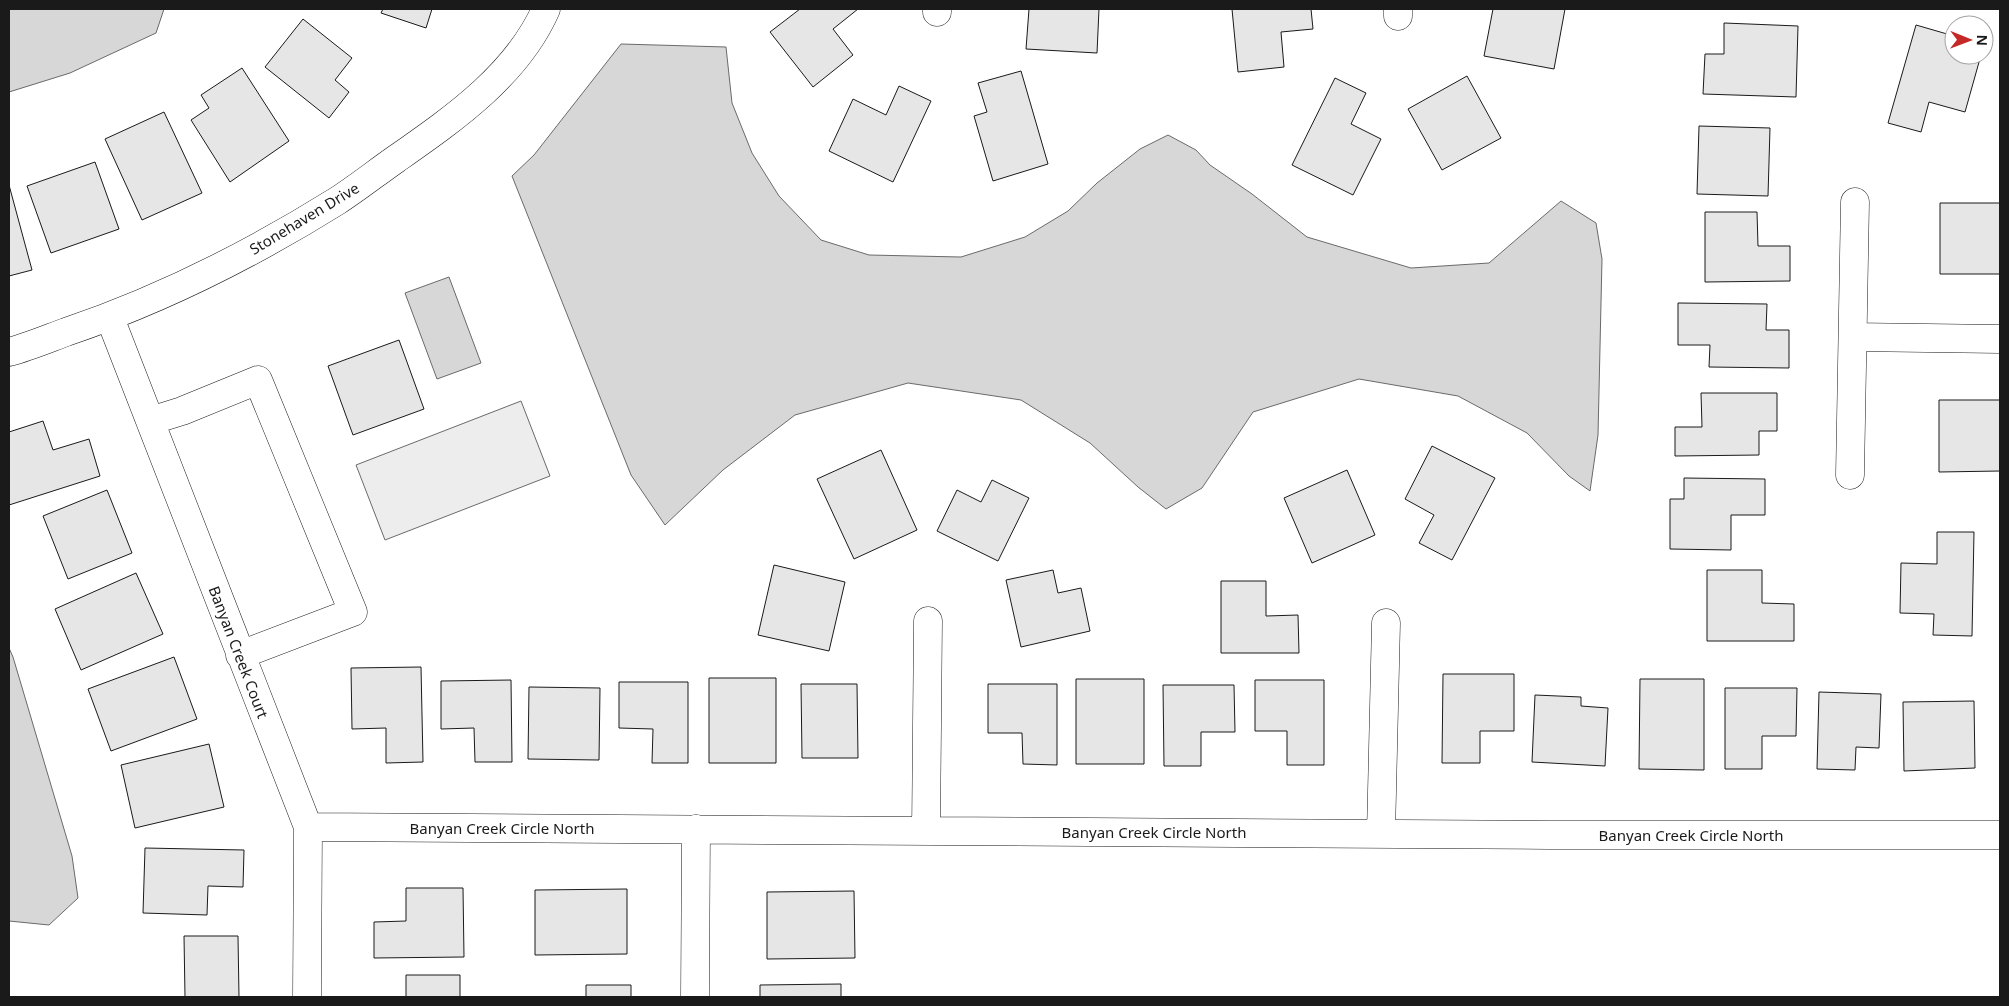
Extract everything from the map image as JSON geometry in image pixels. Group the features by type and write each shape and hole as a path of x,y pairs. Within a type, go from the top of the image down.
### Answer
{"street":[{"name":"Stonehaven Drive","path":"9,352 110,318 180,286 271,240 338,200 432,134 498,78 531,37 546,9"},
{"path":"1850,475 1855,202"},
{"name":"Banyan Creek Court","path":"110,318 308,827 307,997"},
{"path":"1853,337 2000,339"},
{"path":"150,421 182,411 258,380 353,612 240,655"},
{"path":"926,831 928,621"},
{"path":"1381,834 1386,624"},
{"name":"Banyan Creek Circle North","path":"308,827 1381,834 2000,835"},
{"path":"695,997 696,829"}],"shaded area":[{"path":"9,9 164,9 156,33 70,73 9,92"},
{"path":"621,44 726,47 732,103 752,153 779,196 821,240 869,255 961,257 1025,237 1068,211 1097,183 1140,149 1168,135 1196,150 1210,165 1252,194 1307,237 1411,268 1489,263 1561,201 1596,223 1602,259 1598,435 1590,491 1569,476 1527,433 1458,396 1359,379 1253,412 1202,488 1166,509 1138,487 1090,443 1021,400 908,383 795,415 723,470 665,525 631,475 512,176 534,155"},
{"path":"449,277 481,363 437,379 405,293"},
{"path":"521,401 550,476 385,540 356,465"},
{"path":"9,648 72,856 78,898 49,925 9,921"}],"building":[{"path":"383,9 432,9 426,28 381,13"},
{"path":"800,9 858,9 833,29 853,55 813,87 770,32"},
{"path":"1029,9 1099,9 1097,53 1026,49"},
{"path":"1232,9 1311,9 1313,29 1281,32 1284,67 1238,72"},
{"path":"1493,9 1565,9 1554,69 1484,56"},
{"path":"303,19 352,58 335,80 349,92 329,118 265,67"},
{"path":"1724,23 1798,26 1796,97 1703,94 1705,54 1724,54"},
{"path":"1916,25 1944,33 1944,65 1978,65 1965,112 1929,102 1921,132 1888,123"},
{"path":"242,68 289,141 230,182 191,120 209,108 201,95"},
{"path":"1021,71 1048,164 993,181 974,116 987,112 978,83"},
{"path":"1467,76 1501,138 1442,170 1408,109"},
{"path":"1335,78 1366,93 1351,124 1381,139 1353,195 1292,165"},
{"path":"899,86 931,101 893,182 829,151 853,99 886,115"},
{"path":"164,112 202,193 142,220 105,139"},
{"path":"1699,126 1770,128 1768,196 1697,194"},
{"path":"95,162 119,229 51,253 27,186"},
{"path":"9,185 32,270 9,276"},
{"path":"1940,203 2000,203 2000,274 1940,274"},
{"path":"1705,212 1757,212 1758,246 1790,246 1790,281 1705,282"},
{"path":"1678,303 1767,304 1766,330 1789,330 1789,368 1709,367 1710,345 1678,345"},
{"path":"399,340 424,409 353,435 328,366"},
{"path":"1701,393 1777,393 1777,431 1759,431 1759,455 1675,456 1675,427 1702,427"},
{"path":"1939,400 2000,400 2000,471 1939,472"},
{"path":"43,421 53,450 89,439 100,476 9,505 9,432"},
{"path":"1432,446 1495,478 1452,560 1419,543 1434,515 1405,499"},
{"path":"881,450 917,530 854,559 817,479"},
{"path":"1347,470 1375,535 1312,563 1284,498"},
{"path":"1684,478 1765,479 1765,515 1731,515 1731,550 1670,549 1670,499 1684,499"},
{"path":"992,480 1029,498 998,561 937,531 957,490 981,502"},
{"path":"107,490 132,553 68,579 43,516"},
{"path":"1937,532 1974,532 1972,636 1933,635 1934,614 1900,613 1901,563 1937,564"},
{"path":"774,565 845,582 829,651 758,635"},
{"path":"1053,570 1058,593 1081,588 1090,631 1021,647 1006,580"},
{"path":"1707,570 1762,570 1762,603 1794,604 1794,641 1707,641"},
{"path":"136,573 163,634 81,670 55,609"},
{"path":"1221,581 1266,581 1266,616 1298,615 1299,653 1221,653"},
{"path":"174,657 197,719 111,751 88,689"},
{"path":"421,667 423,762 386,763 386,728 352,729 351,668"},
{"path":"1443,674 1514,674 1514,731 1480,731 1480,763 1442,763"},
{"path":"709,678 776,678 776,763 709,763"},
{"path":"1076,679 1144,679 1144,764 1076,764"},
{"path":"1640,679 1704,679 1704,770 1639,769"},
{"path":"511,680 512,762 475,762 474,728 441,729 441,681"},
{"path":"1255,680 1324,680 1324,765 1287,765 1287,731 1255,731"},
{"path":"619,682 688,682 688,763 652,763 653,729 619,728"},
{"path":"801,684 857,684 858,758 802,758"},
{"path":"988,684 1057,684 1057,765 1023,764 1022,733 988,733"},
{"path":"1163,685 1234,685 1235,732 1201,732 1201,766 1164,766"},
{"path":"529,687 600,688 599,760 528,759"},
{"path":"1725,688 1797,688 1796,736 1762,736 1762,769 1725,769"},
{"path":"1819,692 1881,694 1879,748 1856,747 1855,770 1817,769"},
{"path":"1535,695 1581,697 1581,706 1608,708 1605,766 1532,762"},
{"path":"1974,701 1975,768 1904,771 1903,702"},
{"path":"209,744 224,807 135,828 121,765"},
{"path":"145,848 244,850 243,887 208,886 207,915 143,913"},
{"path":"406,888 463,888 464,957 374,958 374,922 406,921"},
{"path":"627,889 627,954 535,955 535,890"},
{"path":"854,891 855,958 767,959 767,892"},
{"path":"184,936 238,936 239,997 185,997"},
{"path":"406,975 460,975 460,997 406,997"},
{"path":"841,984 841,997 760,997 760,985"},
{"path":"586,985 631,985 631,997 586,997"}]}
